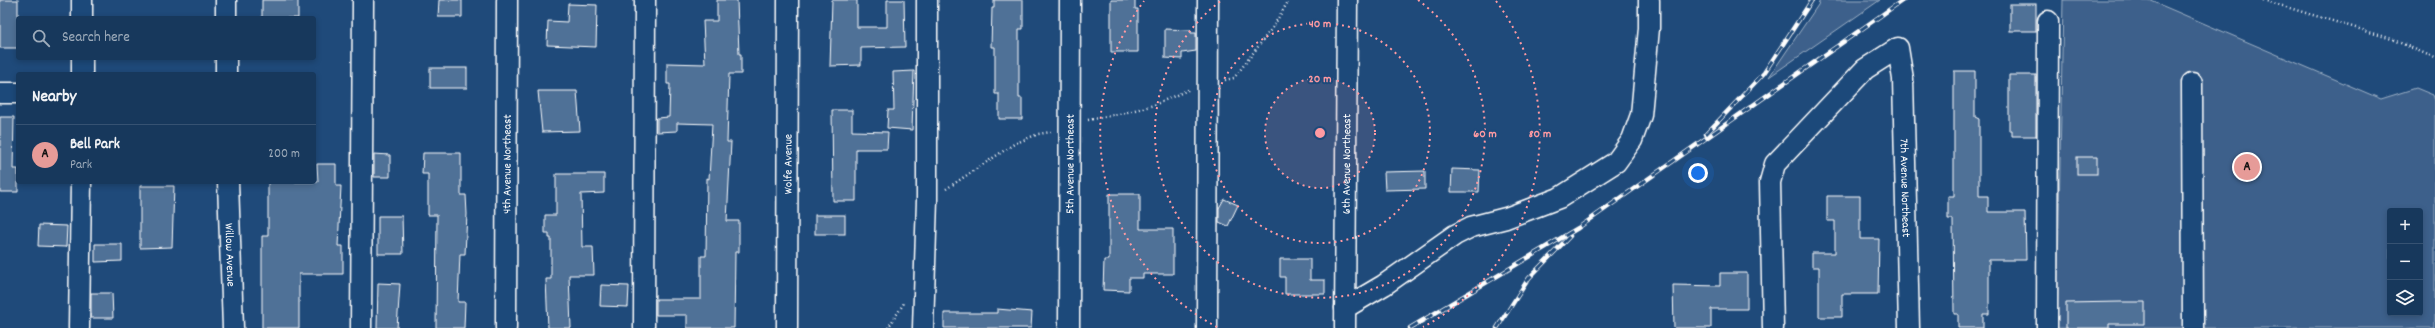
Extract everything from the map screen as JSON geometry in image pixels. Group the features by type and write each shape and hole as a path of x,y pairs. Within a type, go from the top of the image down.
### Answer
{"street":[{"path":"82,0 82,16"},
{"path":"226,0 226,16"},
{"path":"361,328 362,0"},
{"name":"4th Avenue Northeast","path":"506,0 506,328"},
{"path":"644,328 645,0"},
{"name":"Wolfe Avenue","path":"787,328 788,0"},
{"path":"923,328 927,200 927,0"},
{"name":"5th Avenue Northeast","path":"1068,328 1070,0"},
{"path":"1207,328 1208,0"},
{"name":"6th Avenue Northeast","path":"1345,328 1347,0"},
{"path":"1345,308 1384,285 1455,235 1472,227 1506,218 1559,198 1616,162 1632,140 1641,115 1649,28 1649,0"},
{"path":"2047,328 2048,21"},
{"name":"7th Avenue Northeast","path":"1773,328 1770,182 1775,164 1865,69 1898,48 1903,79 1909,328"},
{"path":"82,60 82,72"},
{"path":"226,60 226,72"},
{"path":"2192,83 2193,328"},
{"path":"0,92 16,93"},
{"path":"79,328 81,184"},
{"name":"Willow Avenue","path":"228,184 233,328"}],"path":[{"path":"927,200 984,165 1014,144 1038,134 1049,133 1070,122 1124,113 1146,107 1208,82 1234,78 1273,27 1289,0"},
{"path":"2263,0 2389,38 2435,58"}],"shaded area":[{"path":"1820,0 1880,0 1769,77 1818,5"},
{"path":"2063,0 2149,0 2381,99 2416,88 2433,95 2435,101 2435,328 2057,328"}],"building":[{"path":"0,0 18,0 18,16 16,16 16,48 0,48"},
{"path":"262,0 298,0 298,16 262,16"},
{"path":"439,0 462,0 462,17 438,17"},
{"path":"717,0 737,0 739,54 741,54 741,74 729,74 727,142 731,142 727,221 739,221 739,252 735,252 734,328 687,328 687,315 656,315 656,299 701,299 701,256 706,256 707,178 709,179 712,124 677,123 677,131 657,132 657,118 669,117 670,84 667,84 667,63 705,64 703,21 717,21"},
{"path":"832,0 857,0 857,27 887,27 887,0 904,0 905,47 861,48 861,65 830,66"},
{"path":"994,0 1023,0 1023,29 1019,29 1019,98 1022,98 1022,119 999,119 999,94 995,94 995,47 991,47 992,8 994,8"},
{"path":"1111,0 1135,0 1135,9 1138,9 1138,52 1111,52"},
{"path":"568,4 597,5 596,47 547,45 548,21 567,22"},
{"path":"2010,4 2036,4 2036,31 2010,31"},
{"path":"1165,29 1191,30 1191,33 1196,33 1196,51 1182,53 1182,59 1165,58"},
{"path":"430,68 467,68 467,88 430,88"},
{"path":"914,71 912,130 887,128 888,110 894,110 893,72"},
{"path":"1954,71 1975,71 1975,117 1979,119 1979,196 1988,196 1988,212 2025,212 2026,260 1989,260 1989,314 1983,314 1983,328 1958,328 1958,314 1954,314 1953,219 1948,219 1948,196 1954,196"},
{"path":"2009,75 2036,75 2036,136 2012,136 2012,130 2009,130"},
{"path":"538,91 577,91 580,131 542,132"},
{"path":"832,110 852,110 852,131 888,132 887,149 856,149 856,201 833,201"},
{"path":"0,117 14,117 13,169 16,169 16,184 18,184 18,192 0,192"},
{"path":"423,153 461,153 461,195 466,195 467,214 465,254 460,254 458,302 465,302 464,328 436,328 437,215 428,215 428,174 422,174"},
{"path":"374,154 390,155 390,177 374,177"},
{"path":"2077,157 2097,157 2097,174 2077,174"},
{"path":"317,164 336,164 336,186 341,186 338,246 343,246 343,274 299,274 299,328 262,328 262,236 268,236 268,184 316,184 316,182 318,182"},
{"path":"1452,169 1480,170 1479,192 1451,192"},
{"path":"1425,171 1425,189 1385,190 1384,172"},
{"path":"556,174 604,174 604,193 581,194 582,247 593,247 594,275 569,275 571,328 548,328 546,279 551,279 551,238 549,238 549,233 545,233 545,215 556,215"},
{"path":"140,186 174,186 172,247 140,248"},
{"path":"1109,194 1140,194 1140,229 1173,229 1173,274 1143,274 1143,278 1129,278 1129,291 1103,290 1104,260 1109,260"},
{"path":"1827,196 1860,196 1860,239 1879,239 1878,294 1842,294 1842,317 1819,317 1819,267 1812,267 1812,253 1835,253 1835,221 1827,221"},
{"path":"1224,199 1238,205 1228,226 1219,222 1219,208"},
{"path":"815,215 845,215 845,234 815,234"},
{"path":"378,216 402,216 403,254 378,254"},
{"path":"39,225 67,226 66,247 38,246"},
{"path":"95,244 122,244 122,261 95,262"},
{"path":"1280,259 1310,259 1310,280 1325,280 1325,294 1285,294 1285,277 1280,277"},
{"path":"1720,273 1747,273 1747,309 1711,309 1711,328 1674,328 1673,285 1720,286"},
{"path":"378,283 400,284 397,328 377,328"},
{"path":"601,285 629,286 628,307 600,306"},
{"path":"91,293 112,293 113,318 91,318"},
{"path":"2145,302 2145,324 2109,324 2109,328 2066,328 2066,303"},
{"path":"997,309 1032,312 1031,328 944,328 944,313 997,313"}],"railway":[{"path":"1706,134 1764,73 1812,0"},
{"path":"1410,328 1578,228 1903,0"},
{"path":"1497,328 1529,278 1570,236"}],"place":[{"name":"Bell Park","path":"2247,167"}]}
